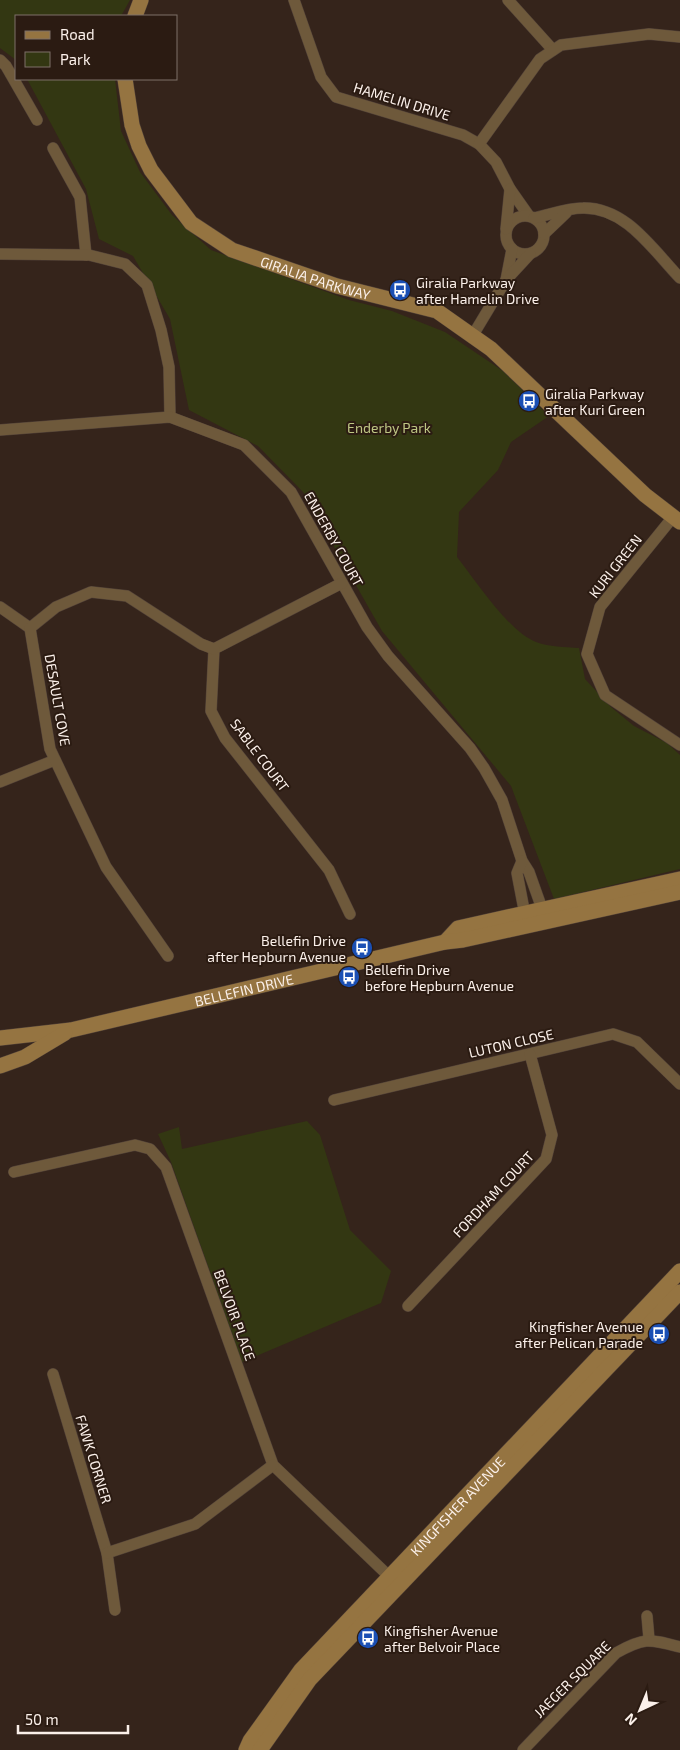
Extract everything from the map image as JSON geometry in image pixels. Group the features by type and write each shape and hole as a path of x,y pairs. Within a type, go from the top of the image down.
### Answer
{"street":[{"path":"135,15 141,0"},
{"name":"HAMELIN DRIVE","path":"294,0 321,77 336,97 463,135 479,144 496,162 510,189 532,217"},
{"path":"508,0 553,50"},
{"path":"479,144 540,59 560,45 648,34 680,37"},
{"path":"0,60 6,66 37,120"},
{"name":"GIRALIA PARKWAY","path":"126,80 132,125 139,146 151,170 191,223 232,250 337,286 437,311 492,349 645,495 676,519"},
{"path":"53,148 80,197 86,255"},
{"path":"510,189 506,240 512,249 522,254 530,254"},
{"path":"506,229 513,220 582,208 594,209 621,218 680,278"},
{"path":"544,234 568,211"},
{"path":"473,335 506,280 530,254 541,246 544,234 541,224 532,217"},
{"path":"506,280 512,249"},
{"path":"0,254 86,255 125,264 147,285 169,368 170,417"},
{"name":"ENDERBY COURT","path":"0,430 170,417 244,445 291,492 366,627 388,656 470,748 484,768 502,800 522,861 529,872 545,915"},
{"name":"KURI GREEN","path":"676,519 600,607 587,654 605,695 680,745"},
{"path":"0,606 30,628 56,606 91,592 128,596 201,644 214,649 342,583"},
{"name":"DESAULT COVE","path":"30,628 50,749 106,867 168,956"},
{"name":"SABLE COURT","path":"214,649 210,711 225,738 329,870 350,914"},
{"path":"0,782 55,760"},
{"name":"ENDERBY COURT","path":"522,861 517,873 526,919"},
{"name":"BELLEFIN DRIVE","path":"545,915 680,879"},
{"name":"BELLEFIN DRIVE","path":"0,1038 71,1030 445,942 463,940 526,919 680,892"},
{"name":"BELLEFIN DRIVE","path":"0,1066 25,1057 71,1030"},
{"name":"LUTON CLOSE","path":"334,1100 613,1034 637,1042 680,1084"},
{"name":"FORDHAM COURT","path":"408,1306 546,1159 552,1135 530,1054"},
{"name":"BELVOIR PLACE","path":"14,1172 135,1145 150,1148 166,1167 273,1466 393,1580"},
{"name":"KINGFISHER AVENUE","path":"260,1750 310,1679 393,1580 680,1271"},
{"name":"KINGFISHER AVENUE","path":"246,1750 250,1741 301,1670 680,1292"},
{"name":"FAWK CORNER","path":"53,1374 107,1553 115,1610"},
{"path":"107,1553 195,1524 273,1466"},
{"path":"647,1616 649,1639 680,1647"},
{"name":"JAEGER SQUARE","path":"523,1750 616,1653 634,1643 649,1639"}],"green space":[{"path":"0,0 130,0 122,15 15,15 15,59 0,48"},
{"name":"Enderby Park","path":"28,80 115,80 121,131 140,172 172,215 211,250 349,300 392,311 445,332 503,371 549,416 511,442 498,470 459,512 457,557 494,605 515,628 541,644 579,648 585,679 611,707 634,726 667,743 680,755 680,869 554,899 511,786 382,631 303,492 258,446 189,410 170,319 133,256 99,239 86,189"},
{"path":"307,1121 320,1135 350,1230 391,1271 381,1303 242,1362 171,1162 158,1134 179,1127 182,1149"}],"place":[{"name":"Giralia Parkway after Hamelin Drive","path":"400,290"},
{"name":"Giralia Parkway after Kuri Green","path":"529,401"},
{"name":"Bellefin Drive after Hepburn Avenue","path":"362,948"},
{"name":"Bellefin Drive before Hepburn Avenue","path":"349,977"},
{"name":"Kingfisher Avenue after Pelican Parade","path":"659,1334"},
{"name":"Kingfisher Avenue after Belvoir Place","path":"368,1638"}]}
